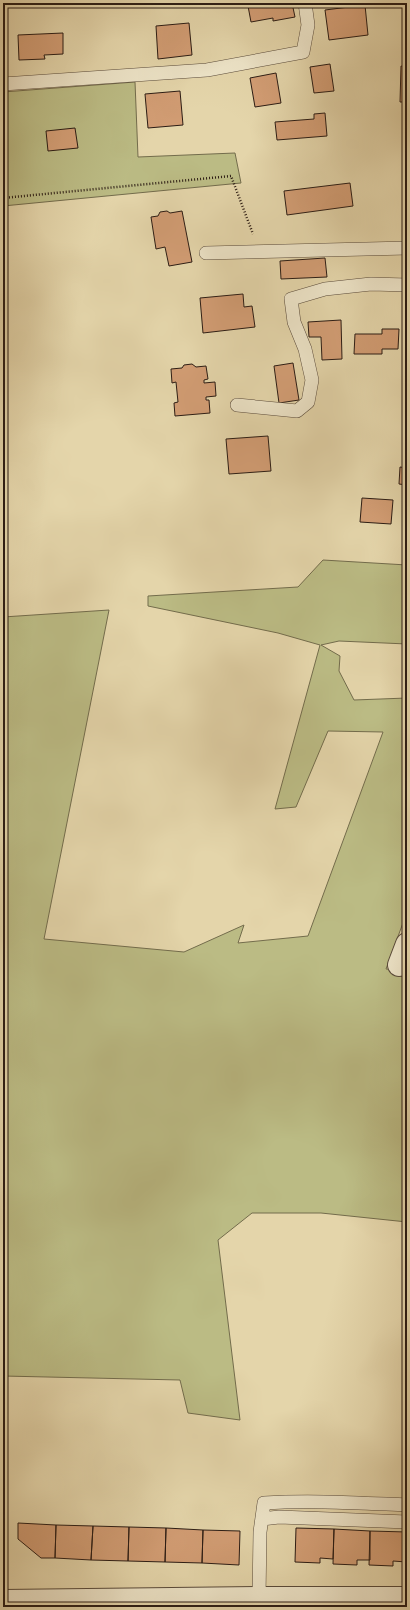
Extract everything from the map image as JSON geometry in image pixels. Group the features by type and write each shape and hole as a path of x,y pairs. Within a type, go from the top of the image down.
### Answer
{"street":[{"path":"399,965 407,944"},
{"path":"3,1601 407,1598"}],"lane":[{"path":"3,84 207,70 303,52 308,25 305,3"},
{"path":"206,252 407,248"},
{"path":"237,405 297,411 308,402 312,380 305,349 294,322 291,299 325,289 371,284 407,286"},
{"path":"259,1598 260,1532 264,1503 350,1502 407,1505"},
{"path":"262,1519 279,1517 407,1522"}],"path":[{"path":"3,198 231,176 260,251"}],"green space":[{"path":"135,82 138,157 235,153 241,183 3,206 3,92"},
{"path":"323,560 407,565 407,644 339,641 321,645 340,656 339,671 354,700 407,698 407,912 386,969 407,970 407,1222 321,1213 252,1213 218,1240 240,1420 188,1413 180,1380 3,1376 3,617 109,610 44,939 184,952 244,925 238,943 308,936 383,732 328,731 296,807 275,809 320,645 278,633 148,606 148,596 298,587"}],"building":[{"path":"262,3 292,3 295,17 273,21 273,18 251,22 248,6"},
{"path":"365,5 368,35 329,40 325,10"},
{"path":"189,23 192,55 158,59 156,26"},
{"path":"63,33 63,54 44,55 45,59 19,60 18,35"},
{"path":"330,64 334,91 314,93 310,67"},
{"path":"401,66 407,67 407,102 400,102"},
{"path":"276,73 281,103 255,107 250,78"},
{"path":"180,91 183,125 148,128 145,94"},
{"path":"325,113 327,136 277,140 275,122 314,119 314,114"},
{"path":"75,128 78,148 48,151 46,131"},
{"path":"350,183 353,206 287,215 284,191"},
{"path":"167,211 170,213 182,211 192,262 169,266 165,247 156,249 151,217 158,216 160,212"},
{"path":"325,258 327,277 281,279 280,261"},
{"path":"243,294 244,307 252,306 255,327 203,333 200,298"},
{"path":"341,320 342,359 322,360 321,337 309,337 308,322"},
{"path":"382,329 399,329 398,349 382,349 382,354 354,354 355,334 382,334"},
{"path":"293,363 299,400 279,403 274,366"},
{"path":"192,364 196,367 206,366 208,379 204,380 204,383 215,382 216,396 206,397 206,400 209,400 210,413 175,416 174,403 178,402 176,382 172,383 171,369 182,368 184,365"},
{"path":"268,436 271,471 229,474 226,439"},
{"path":"400,467 407,468 407,485 399,484"},
{"path":"362,498 393,500 391,524 360,522"},
{"path":"18,1523 56,1525 55,1558 41,1558 18,1539"},
{"path":"56,1525 93,1526 91,1560 55,1558"},
{"path":"93,1526 129,1527 128,1561 91,1560"},
{"path":"129,1527 166,1528 165,1562 128,1561"},
{"path":"166,1528 203,1530 202,1563 165,1562"},
{"path":"296,1528 334,1529 333,1559 320,1558 320,1563 295,1562"},
{"path":"334,1529 370,1531 370,1560 357,1560 357,1565 333,1564"},
{"path":"203,1530 240,1531 239,1565 202,1563"},
{"path":"370,1531 407,1532 406,1562 393,1561 393,1566 369,1565"}]}
